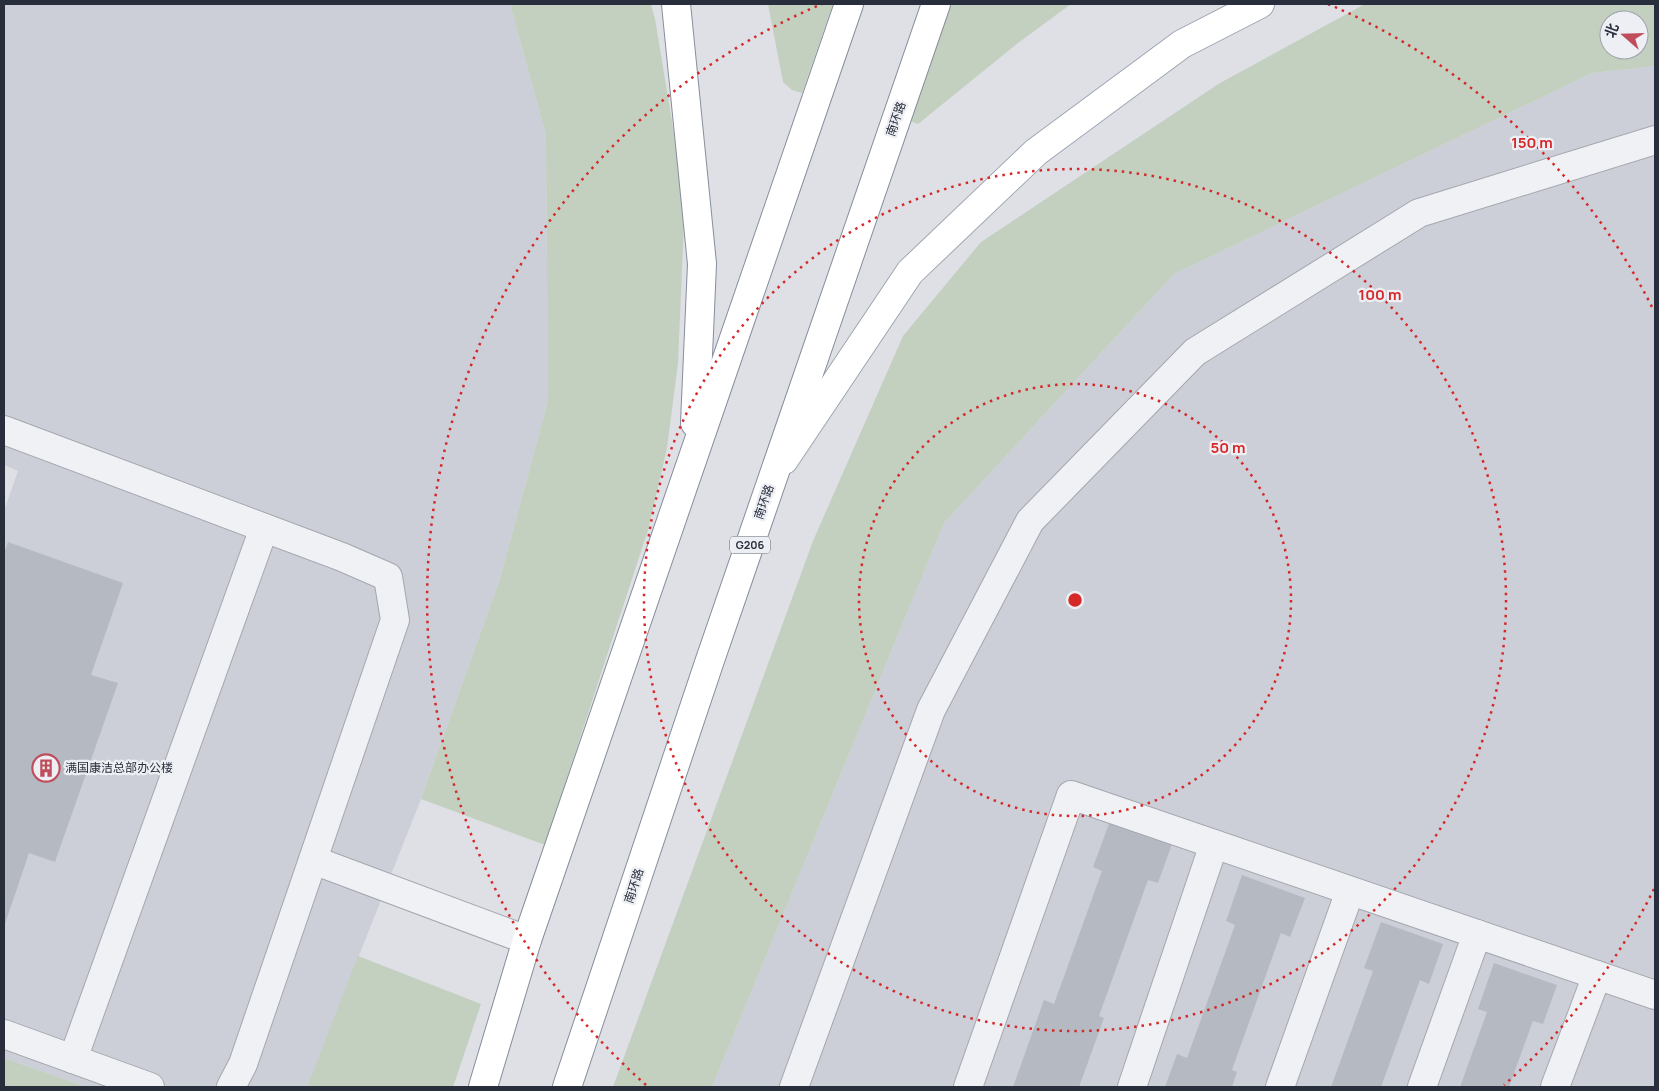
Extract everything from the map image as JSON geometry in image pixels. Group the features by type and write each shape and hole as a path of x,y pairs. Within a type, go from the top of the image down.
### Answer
{"main road":[{"path":"676,4 702,264 694,455"},
{"path":"483,1087 527,940 848,4"},
{"name":"南环路","path":"567,1087 773,476 936,4"},
{"path":"773,476 910,272 1036,152 1182,44 1260,4"}],"street":[{"path":"794,1087 931,710 1030,521 1195,352 1419,213 1655,140"},
{"path":"4,430 388,577 395,620 243,1064 231,1087"},
{"path":"73,1059 264,528"},
{"path":"968,1087 1071,796 1655,995"},
{"path":"1132,1087 1214,844"},
{"path":"313,860 527,940"},
{"path":"1280,1087 1350,891"},
{"path":"1422,1087 1477,934"},
{"path":"1555,1087 1597,975"},
{"path":"4,1034 150,1087"}],"shaded area":[{"path":"4,4 510,4 546,135 548,401 500,579 421,799 307,1087 86,1087 4,1058 4,511 18,471 4,465"},
{"path":"1655,66 1655,1087 712,1087 944,523 1174,274 1592,73"}],"green space":[{"path":"510,4 651,4 685,200 678,363 667,448 648,530 545,845 421,799 500,579 548,401 546,135"},
{"path":"768,4 833,4 802,93 792,90 783,82"},
{"path":"947,4 1071,4 1018,43 918,124 908,120"},
{"path":"1365,4 1655,4 1655,66 1592,73 1174,274 944,523 712,1087 613,1087 813,541 903,336 981,242 1220,83"},
{"path":"358,956 481,1004 453,1087 307,1087"},
{"path":"4,1058 86,1087 4,1087"}],"building":[{"name":"满国康洁总部办公楼","path":"8,542 123,583 91,675 118,683 55,862 29,853 4,927 4,553"},
{"path":"1110,821 1172,844 1158,883 1148,880 1099,1016 1104,1018 1079,1087 1013,1087 1044,1000 1054,1004 1102,871 1093,867"},
{"path":"1242,875 1305,898 1290,937 1281,933 1232,1070 1237,1072 1232,1087 1165,1087 1177,1054 1187,1058 1235,925 1226,921"},
{"path":"1381,922 1443,944 1429,984 1420,980 1381,1087 1331,1087 1373,971 1364,968"},
{"path":"1494,963 1557,985 1543,1024 1533,1021 1509,1087 1460,1087 1487,1012 1478,1009"}],"place":[{"name":"满国康洁总部办公楼","path":"46,768"}]}
